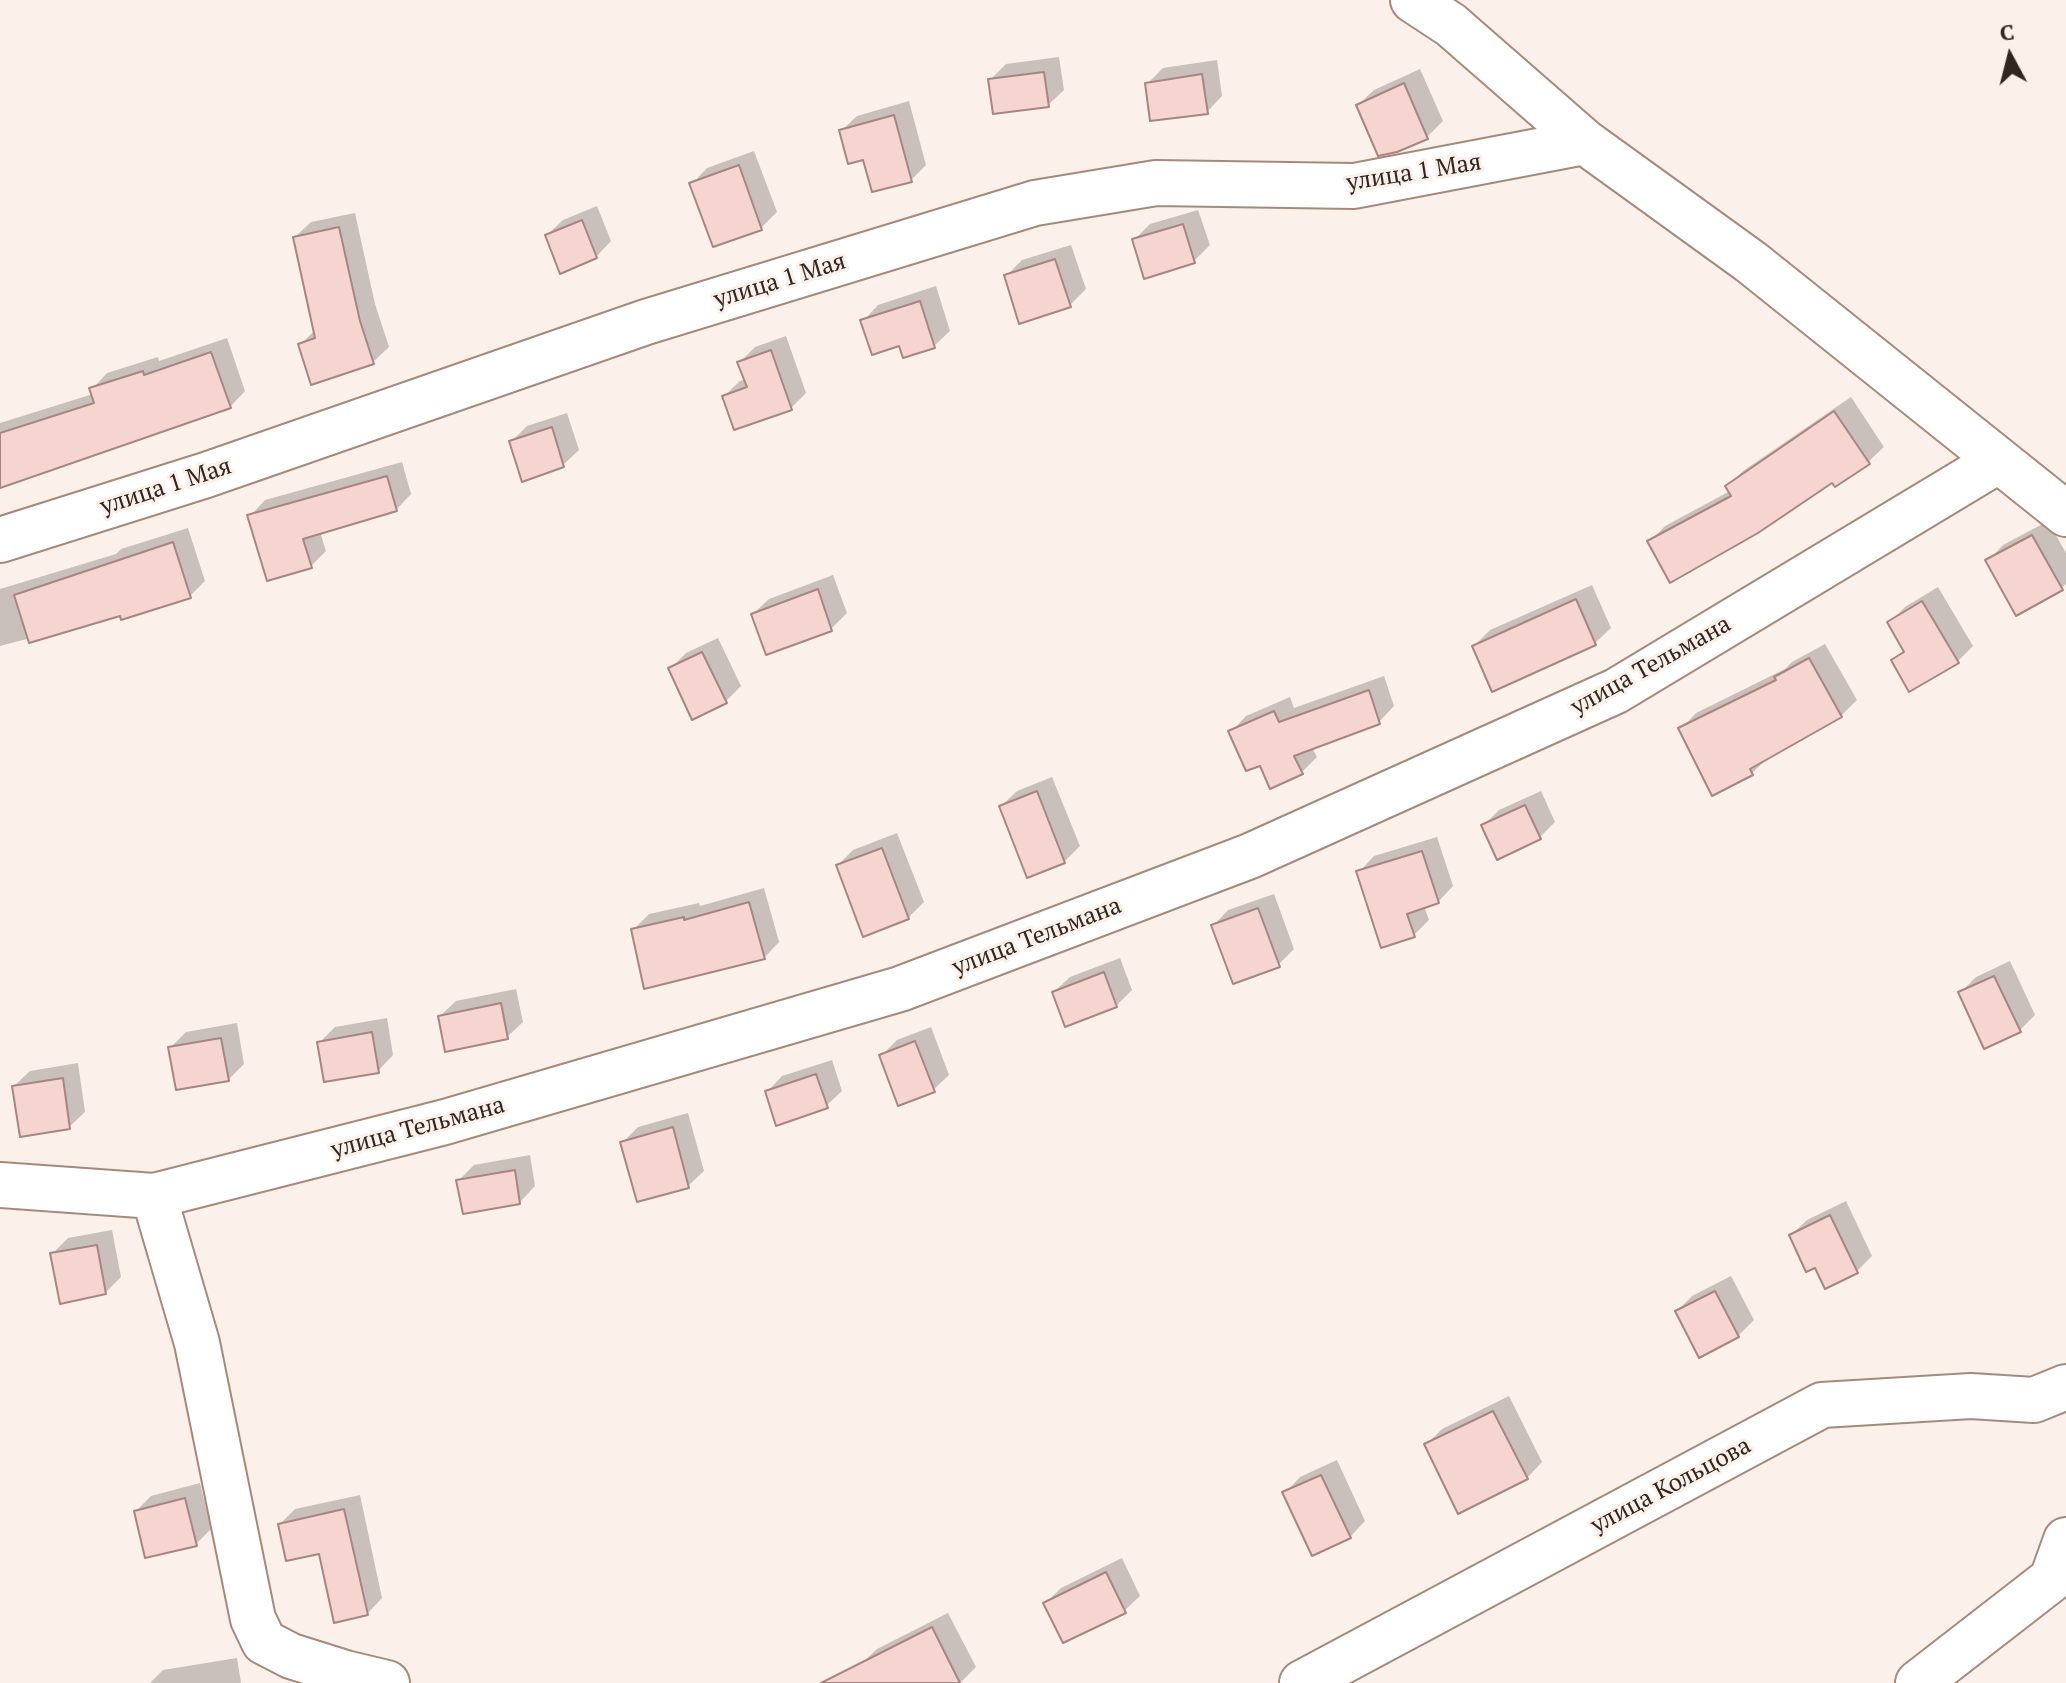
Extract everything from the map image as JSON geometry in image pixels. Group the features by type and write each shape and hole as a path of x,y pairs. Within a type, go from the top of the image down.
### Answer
{"street":[{"path":"1413,0 1451,25 1585,142 1751,262 2066,514"},
{"name":"улица 1 Мая","path":"0,540 206,475 646,322 1035,203 1156,183 1354,186 1585,142"},
{"name":"улица Тельмана","path":"0,1185 154,1196 445,1122 900,989 1250,856 1616,691 1998,461"},
{"path":"154,1196 197,1343 253,1619 264,1642 291,1656 387,1683"},
{"name":"улица Кольцова","path":"1302,1683 1822,1405 1971,1396 2034,1400 2066,1387"},
{"path":"1918,1683 2052,1579 2066,1540"}],"building":[{"path":"1044,72 1049,107 993,114 988,79"},
{"path":"1202,74 1208,114 1150,121 1145,83"},
{"path":"1404,83 1428,139 1378,156 1356,105"},
{"path":"894,115 912,182 872,192 863,160 848,164 839,130"},
{"path":"739,165 762,230 713,247 689,183"},
{"path":"582,220 597,258 560,274 545,235"},
{"path":"1183,224 1195,263 1144,279 1132,239"},
{"path":"339,227 360,321 374,364 311,385 298,344 315,338 293,237"},
{"path":"1055,259 1071,307 1019,324 1004,275"},
{"path":"920,301 935,348 903,358 899,346 872,355 860,320"},
{"path":"771,350 792,410 734,430 722,396 747,387 737,362"},
{"path":"211,352 231,408 0,488 0,433 94,403 89,388 143,371 144,375"},
{"path":"1834,411 1870,464 1835,487 1832,483 1758,533 1670,583 1647,541 1731,496 1725,486"},
{"path":"552,427 564,467 522,482 509,441"},
{"path":"387,476 397,511 303,539 312,568 267,581 247,515"},
{"path":"2032,535 2063,590 2016,616 1985,560"},
{"path":"173,542 191,598 121,620 120,616 29,643 14,595"},
{"path":"818,589 832,631 766,655 751,614"},
{"path":"1576,599 1596,645 1492,692 1472,646"},
{"path":"1922,601 1959,663 1909,692 1891,660 1904,652 1887,622"},
{"path":"702,652 727,703 692,720 668,668"},
{"path":"1809,658 1842,717 1750,769 1753,775 1712,796 1678,728 1776,680 1774,677"},
{"path":"1369,690 1380,724 1294,756 1303,774 1270,789 1260,766 1246,771 1228,731 1274,711 1279,722"},
{"path":"1037,791 1065,863 1027,878 999,806"},
{"path":"1525,805 1541,839 1497,860 1481,825"},
{"path":"882,848 909,919 863,937 836,865"},
{"path":"1422,851 1439,903 1407,914 1415,937 1381,948 1356,871"},
{"path":"749,902 765,959 644,989 631,929 684,917 684,920"},
{"path":"1258,908 1280,967 1233,984 1211,925"},
{"path":"1104,972 1117,1007 1065,1027 1052,992"},
{"path":"1994,976 2021,1032 1984,1049 1958,992"},
{"path":"501,1003 508,1039 445,1052 438,1016"},
{"path":"372,1032 379,1073 324,1082 317,1042"},
{"path":"221,1038 229,1081 176,1090 168,1047"},
{"path":"915,1041 935,1092 898,1106 879,1055"},
{"path":"816,1074 828,1108 776,1126 765,1091"},
{"path":"63,1078 70,1129 20,1137 12,1086"},
{"path":"673,1127 689,1188 637,1202 620,1142"},
{"path":"515,1170 520,1204 463,1214 456,1180"},
{"path":"1830,1215 1858,1273 1825,1289 1815,1268 1806,1272 1789,1235"},
{"path":"97,1245 106,1294 60,1304 50,1253"},
{"path":"1715,1291 1739,1337 1699,1358 1675,1311"},
{"path":"1493,1411 1528,1479 1458,1514 1424,1444"},
{"path":"1321,1475 1351,1538 1312,1556 1282,1492"},
{"path":"185,1498 197,1546 145,1558 134,1511"},
{"path":"344,1509 368,1615 334,1623 319,1554 286,1561 278,1524"},
{"path":"1106,1572 1126,1613 1063,1643 1043,1603"},
{"path":"932,1627 960,1683 821,1683"}]}
